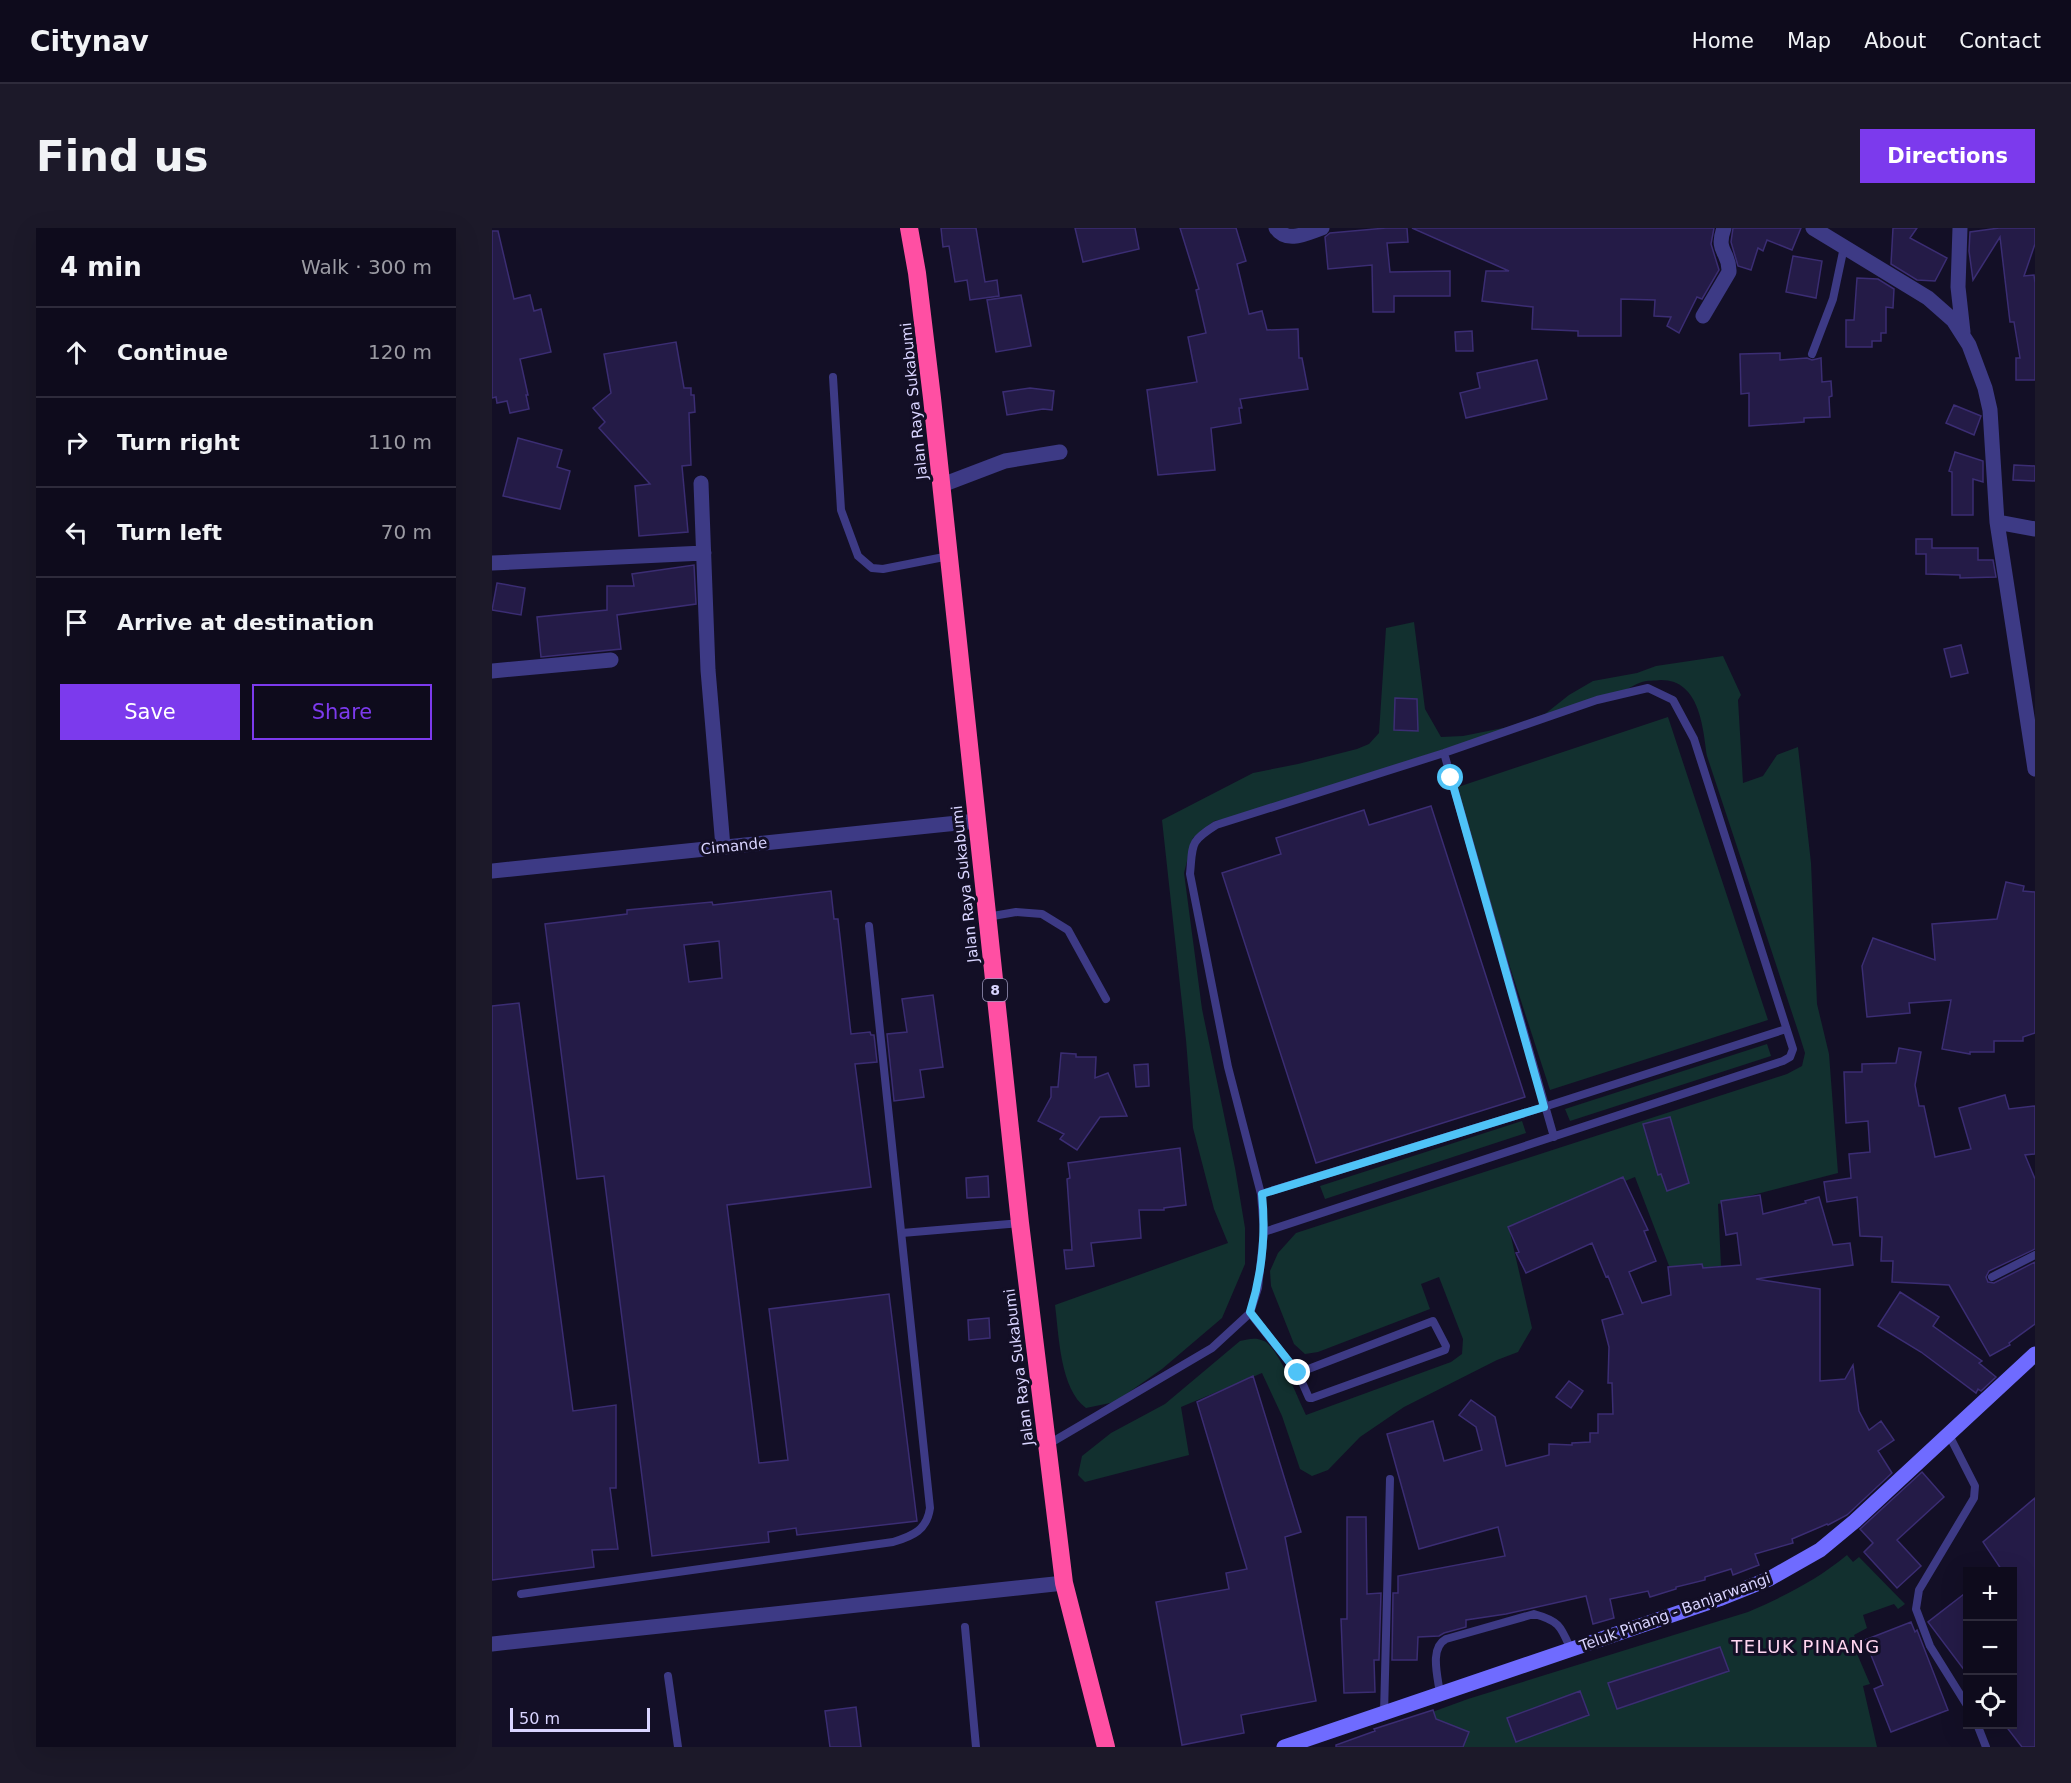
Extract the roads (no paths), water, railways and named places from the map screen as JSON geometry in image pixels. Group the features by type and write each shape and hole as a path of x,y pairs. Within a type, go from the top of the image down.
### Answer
{"highway":[{"name":"Jalan Raya Sukabumi","path":"909,228 917,273 942,485 976,822 1046,1445 1064,1583 1106,1747"}],"main road":[{"name":"Teluk Pinang - Banjarwangi","path":"1284,1747 1719,1599 1780,1573 1820,1550 1855,1521 2035,1354"}],"street":[{"path":"1276,228 1286,236 1297,237 1322,228"},
{"path":"1703,316 1729,272 1729,264 1720,245 1724,228"},
{"path":"1813,228 1928,298 1942,309 1963,332"},
{"path":"1960,228 1958,287 1963,332 1985,388 1990,410 1998,522 2035,769"},
{"path":"942,485 1005,461 1060,452"},
{"path":"701,483 708,670 723,848"},
{"path":"1998,522 2035,529"},
{"path":"492,563 704,553"},
{"path":"492,670 611,660"},
{"name":"Cimande","path":"492,871 976,822"},
{"path":"492,1644 1064,1583"}],"lane":[{"path":"1812,354 1833,299 1844,248"},
{"path":"833,376 841,510 858,556 872,568 884,569 949,556"},
{"path":"1046,1445 1212,1348 1250,1312 1258,1288 1264,1232 1262,1194 1228,1068 1190,874 1193,846 1199,836 1216,825 1444,753 1597,700 1648,688 1673,700 1694,740 1793,1049 1790,1057 1264,1232"},
{"path":"1444,753 1554,1137"},
{"path":"987,917 1016,912 1042,914 1068,930 1106,999"},
{"path":"521,1593 893,1542 919,1532 929,1517 930,1508 869,926"},
{"path":"1262,1194 1786,1029"},
{"path":"902,1233 1020,1222"},
{"path":"1992,1277 2035,1255"},
{"path":"1250,1312 1298,1373 1308,1398 1315,1398 1445,1350 1446,1346 1433,1321 1298,1373"},
{"path":"1948,1433 1975,1486 1974,1498 1919,1590 1916,1609 1930,1646 1963,1699"},
{"path":"1384,1714 1390,1479"},
{"path":"1440,1694 1436,1650 1439,1643 1446,1639 1534,1614 1549,1618 1561,1627 1571,1650"},
{"path":"965,1627 976,1747"},
{"path":"668,1676 678,1747"},
{"path":"1979,1729 1986,1747"}],"district":[{"name":"TELUK PINANG","path":"1806,1647"}]}
